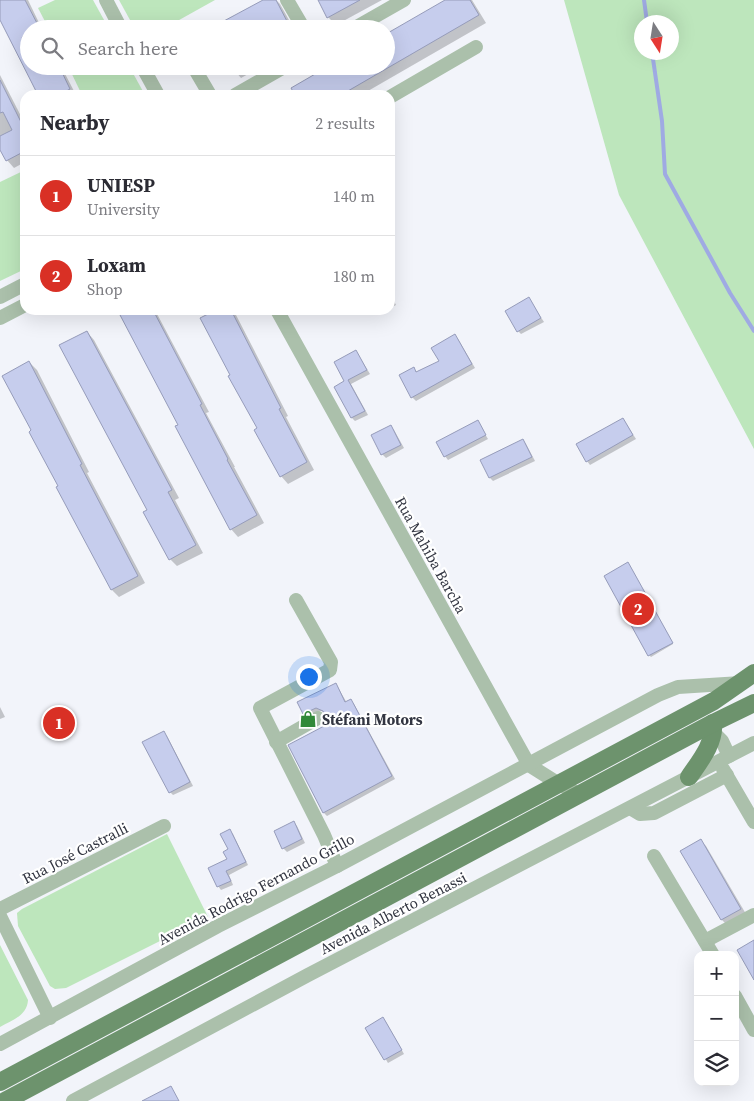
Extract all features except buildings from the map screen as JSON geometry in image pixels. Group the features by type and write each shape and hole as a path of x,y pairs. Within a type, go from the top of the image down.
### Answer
{"main road":[{"path":"0,1082 714,701 747,678"},
{"path":"5,1101 579,794 713,728 754,704"},
{"path":"689,778 704,754 713,728"}],"street":[{"path":"106,0 117,20"},
{"path":"287,0 299,20"},
{"path":"369,20 404,0"},
{"path":"395,94 476,47"},
{"path":"147,75 155,90"},
{"path":"198,75 207,90"},
{"path":"244,90 270,75"},
{"path":"0,297 20,287"},
{"path":"0,318 20,308"},
{"name":"Rua Mahiba Barcha","path":"280,315 529,764 559,784 579,794"},
{"path":"296,600 332,666 330,670 260,708 324,835 337,866"},
{"name":"Avenida Rodrigo Fernando Grillo","path":"0,1044 218,926 337,866 658,695 678,687 747,678"},
{"path":"276,742 318,718"},
{"path":"713,728 722,741 726,775 754,822"},
{"name":"Avenida Alberto Benassi","path":"73,1101 316,971 754,743"},
{"path":"630,808 640,814 654,812 726,775"},
{"name":"Rua José Castralli","path":"0,909 164,826"},
{"path":"654,856 711,951"},
{"path":"705,941 754,915"},
{"path":"0,916 50,1018"},
{"path":"739,1003 754,1030"}],"green space":[{"path":"55,0 93,0 104,20 44,20 38,8"},
{"path":"119,0 215,0 179,20 130,20"},
{"path":"564,0 754,0 754,449 619,195"},
{"path":"72,75 134,75 142,90 80,90"},
{"path":"20,172 20,271 0,281 0,182"},
{"path":"167,834 208,917 66,988 55,989 50,986 18,926 17,913"},
{"path":"0,945 28,1000 22,1014 0,1027"}],"waterway":[{"path":"644,0 646,15"},
{"path":"653,60 662,121 665,174 730,293 754,331"}],"place":[{"name":"Loxam","path":"638,609"},
{"name":"Stéfani Motors","path":"308,719"},
{"name":"UNIESP","path":"59,723"}]}
